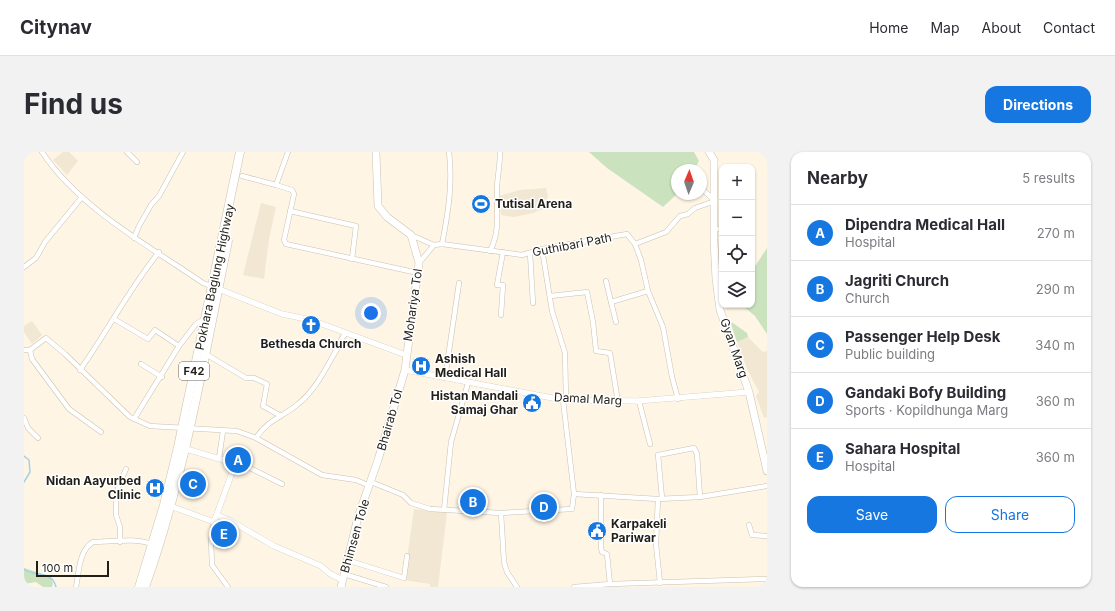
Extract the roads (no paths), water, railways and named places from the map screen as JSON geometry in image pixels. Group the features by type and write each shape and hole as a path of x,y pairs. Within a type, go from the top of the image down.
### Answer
{"highway":[{"name":"Pokhara Baglung Highway","path":"185,428 204,353 240,152"},
{"name":"Pokhara Baglung Highway","path":"145,587 170,506 206,318 215,288 242,176 246,152"},
{"name":"Pokhara Baglung Highway","path":"138,587 181,447"}],"main road":[{"path":"376,152 378,206 387,217 411,235"},
{"name":"Gyan Marg","path":"709,152 714,160 715,201 718,229 716,279 720,310 749,392 767,471"},
{"name":"Mohariya Tol","path":"406,355 419,264 411,235"},
{"name":"Bhairab Tol","path":"371,484 405,370 406,355"},
{"name":"Bhimsen Tole","path":"342,580 358,517 371,484"}],"street":[{"path":"42,152 63,178 82,197 112,222 203,283 282,314 312,320 346,334 406,355"},
{"path":"127,152 137,162"},
{"path":"134,238 138,226 151,205 159,196 183,152"},
{"path":"276,185 288,152"},
{"path":"442,244 450,190 451,168 449,152"},
{"path":"490,250 497,238 497,185 500,152"},
{"path":"242,176 276,185 294,192 284,240 286,244 418,273"},
{"path":"678,399 672,377 663,327 648,291 641,260 635,244 666,232 680,216 688,214 695,208 715,201 707,194"},
{"path":"24,267 36,258 45,242 82,197"},
{"path":"290,211 356,226 352,259"},
{"name":"Guthibari Path","path":"434,245 442,244 522,255 542,249 627,234 635,244"},
{"path":"411,235 434,245 419,264"},
{"path":"24,350 30,350 46,338 134,419 150,426 237,432 256,438 322,476 356,480 371,484 403,495 411,503 430,509 502,513 572,509 574,494 565,400 565,353 552,311 542,249"},
{"path":"80,370 158,252"},
{"path":"501,315 503,285 497,285 503,252"},
{"path":"530,253 534,303"},
{"path":"606,281 616,322"},
{"path":"445,378 459,283"},
{"path":"611,302 648,291"},
{"path":"550,296 587,292 593,322 596,351 610,353 618,402"},
{"path":"134,419 162,377 179,346 196,324 206,318"},
{"path":"114,319 148,338 155,330 179,346"},
{"path":"256,438 267,424 299,404 320,379 341,339 346,334"},
{"path":"30,350 32,359 69,409 101,432"},
{"path":"204,353 246,378 255,379 267,384 263,406 281,416"},
{"path":"141,364 162,377"},
{"name":"Damal Marg","path":"405,370 565,400 618,402 678,399 749,392"},
{"path":"444,510 451,442 468,383"},
{"path":"639,401 650,444"},
{"path":"24,418 28,428 38,438"},
{"path":"219,458 223,431"},
{"path":"181,447 250,468 282,484"},
{"path":"660,582 656,544 660,499 658,455 694,448 698,454 700,498"},
{"path":"228,587 212,565 211,541 214,522 233,470 230,462"},
{"path":"120,542 120,526 116,515 116,503 118,488 126,469"},
{"path":"574,494 660,499 700,498 767,486"},
{"path":"600,495 601,551 607,554 610,584"},
{"path":"170,506 214,522"},
{"path":"502,513 504,562 507,572 517,587"},
{"path":"217,515 229,520 274,546 321,566 330,574 342,580 386,587"},
{"path":"749,525 752,535 767,536"},
{"path":"76,587 82,554 88,545 93,542 146,541 152,545"},
{"path":"348,560 404,578 407,556"},
{"path":"574,587 660,582 683,584 767,579"}],"waterway":[{"path":"24,456 29,460 30,472 24,482"},
{"path":"24,569 51,578 56,587"}],"place":[{"name":"Tutisal Arena","path":"481,204"},
{"name":"Bethesda Church","path":"311,325"},
{"name":"Ashish Medical Hall","path":"421,366"},
{"name":"Histan Mandali Samaj Ghar","path":"532,403"},
{"name":"Dipendra Medical Hall","path":"238,460"},
{"name":"Passenger Help Desk","path":"193,484"},
{"name":"Nidan Aayurbed Clinic","path":"155,488"},
{"name":"Jagriti Church","path":"473,502"},
{"name":"Gandaki Bofy Building","path":"544,507"},
{"name":"Karpakeli Pariwar","path":"597,531"},
{"name":"Sahara Hospital","path":"224,534"}]}
